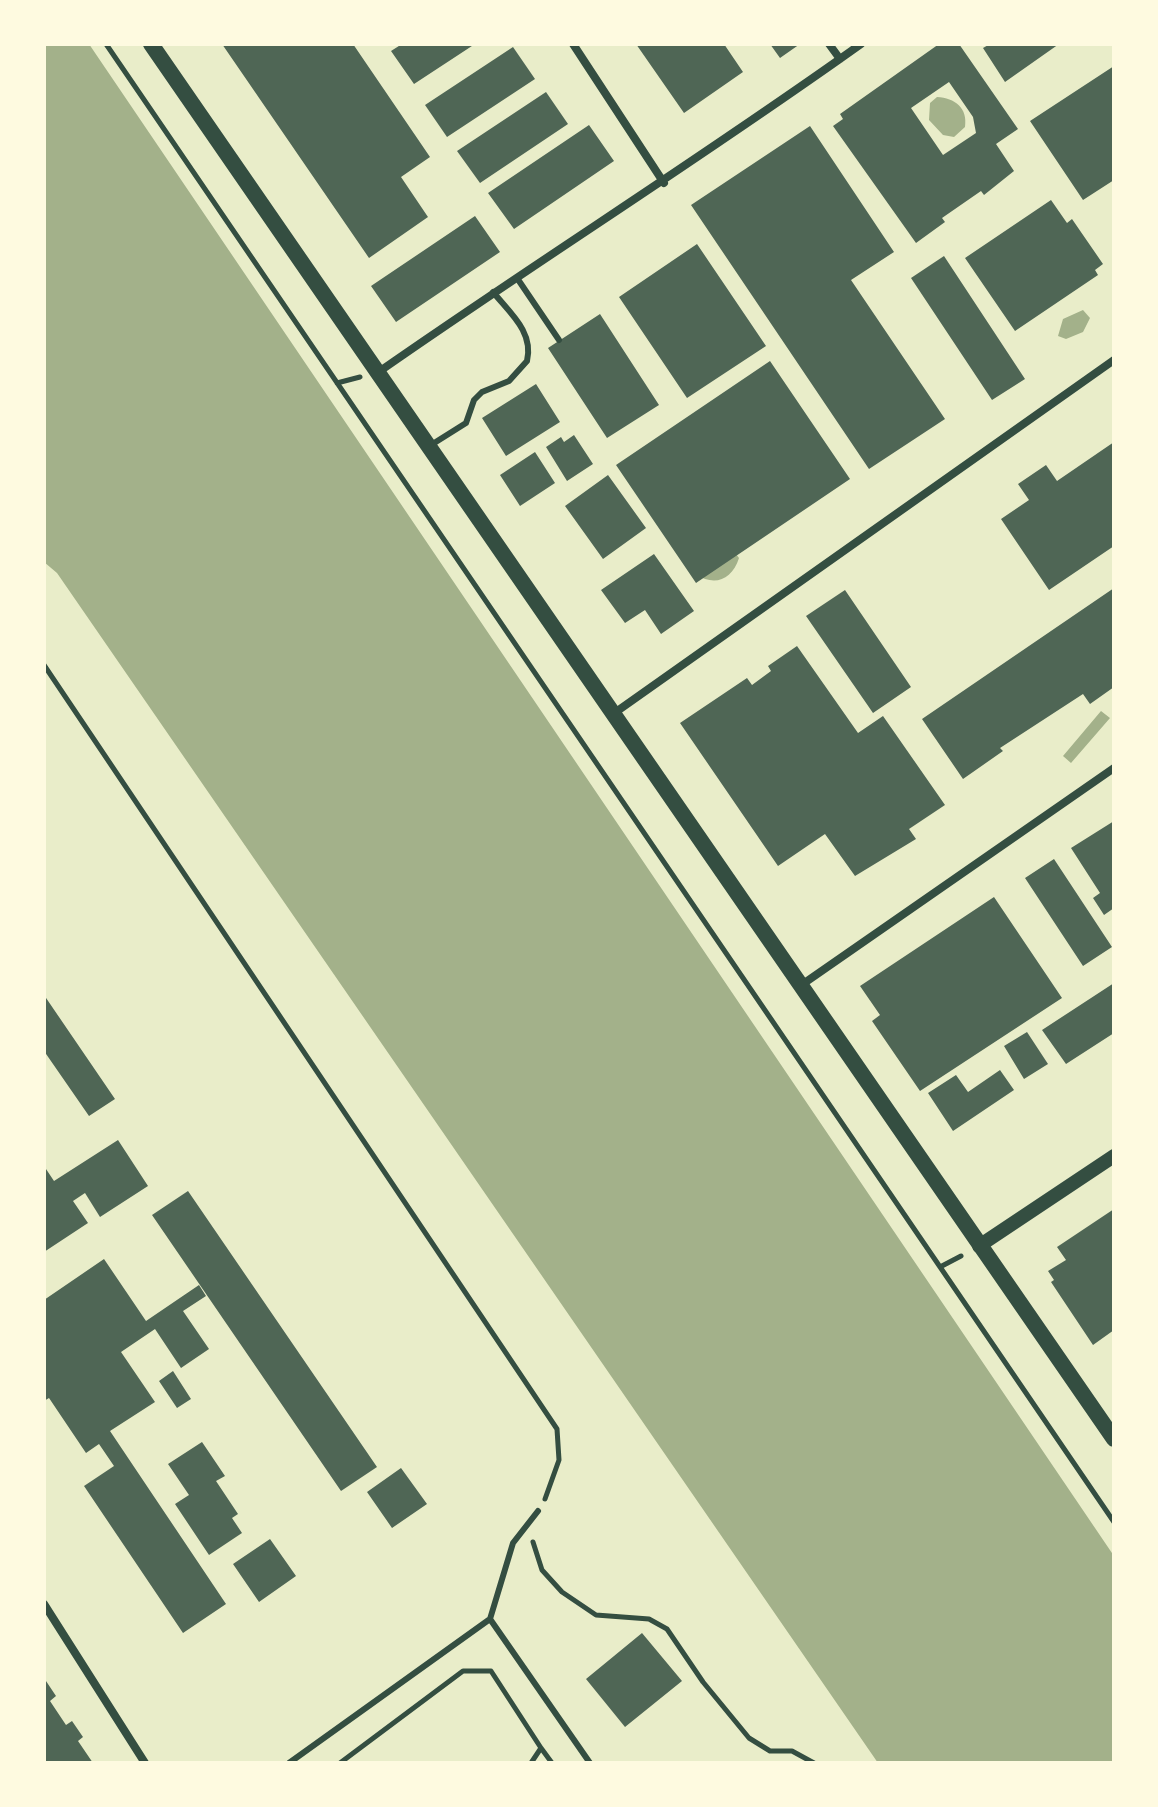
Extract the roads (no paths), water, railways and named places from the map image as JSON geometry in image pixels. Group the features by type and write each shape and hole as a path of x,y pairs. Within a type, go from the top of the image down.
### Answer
{"main road":[{"path":"151,44 380,371 799,986 1114,1439"}],"street":[{"path":"573,44 664,183"},
{"path":"829,44 840,59"},
{"path":"380,371 493,292 664,183 861,44"},
{"path":"613,714 1114,360"},
{"path":"799,986 1114,768"},
{"path":"979,1246 1114,1156"},
{"path":"44,1604 145,1763"}],"lane":[{"path":"517,278 559,340"},
{"path":"431,445 466,423 474,400 482,392 509,381 527,361 528,341 523,328 493,292"},
{"path":"289,1763 490,1619 513,1543 538,1511"},
{"path":"490,1619 590,1763"}]}
